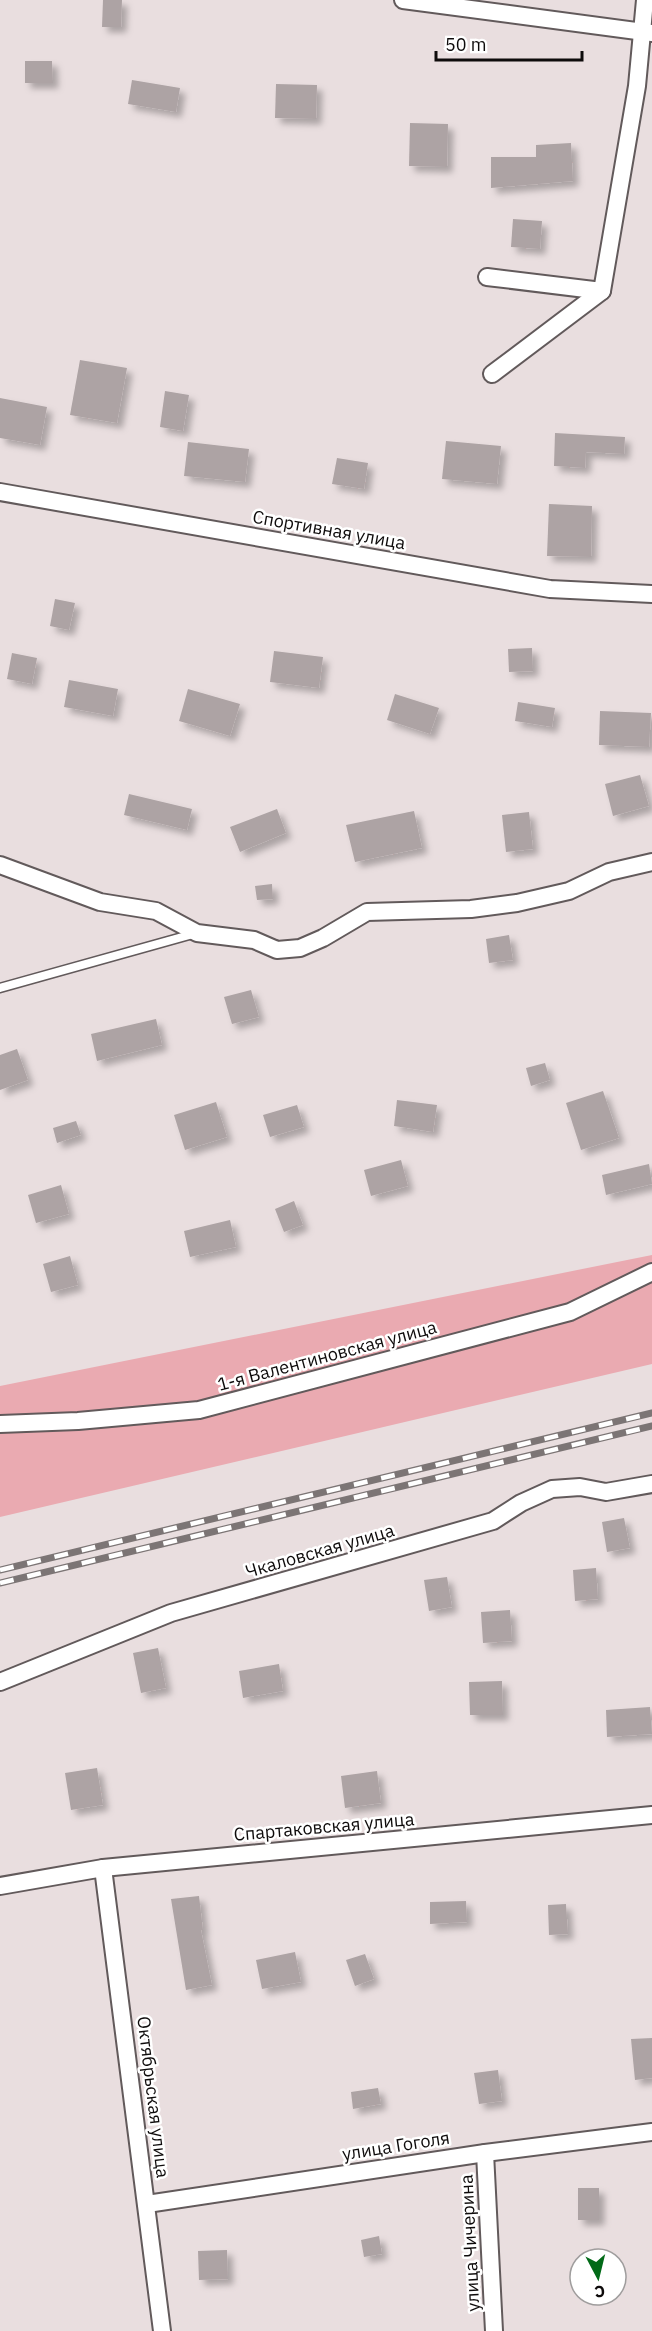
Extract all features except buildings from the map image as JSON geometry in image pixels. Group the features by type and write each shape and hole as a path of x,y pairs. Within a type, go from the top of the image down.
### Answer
{"street":[{"path":"403,0 647,33"},
{"path":"492,374 602,291 647,33 645,0"},
{"path":"487,277 602,291"},
{"name":"Спортивная улица","path":"0,492 550,589 652,594"},
{"path":"0,865 100,902 156,911 197,933 254,940 277,950 300,948 323,938 367,912 471,909 517,903 569,891 609,872 652,862"},
{"name":"1-я Валентиновская улица","path":"0,1424 78,1421 199,1410 570,1312 652,1272"},
{"name":"Чкаловская улица","path":"0,1682 171,1613 493,1521 521,1503 552,1489 580,1487 606,1492 652,1484"},
{"name":"Спартаковская улица","path":"0,1886 103,1868 652,1815"},
{"name":"Октябрьская улица","path":"103,1868 162,2331"},
{"name":"улица Гоголя","path":"147,2204 485,2153 652,2133"},
{"name":"улица Чичерина","path":"485,2153 494,2331"}],"lane":[{"path":"0,988 197,933"}],"shaded area":[{"path":"652,1255 652,1364 0,1517 0,1386"}],"railway":[{"path":"0,1570 652,1413"},
{"path":"0,1583 652,1426"}]}
